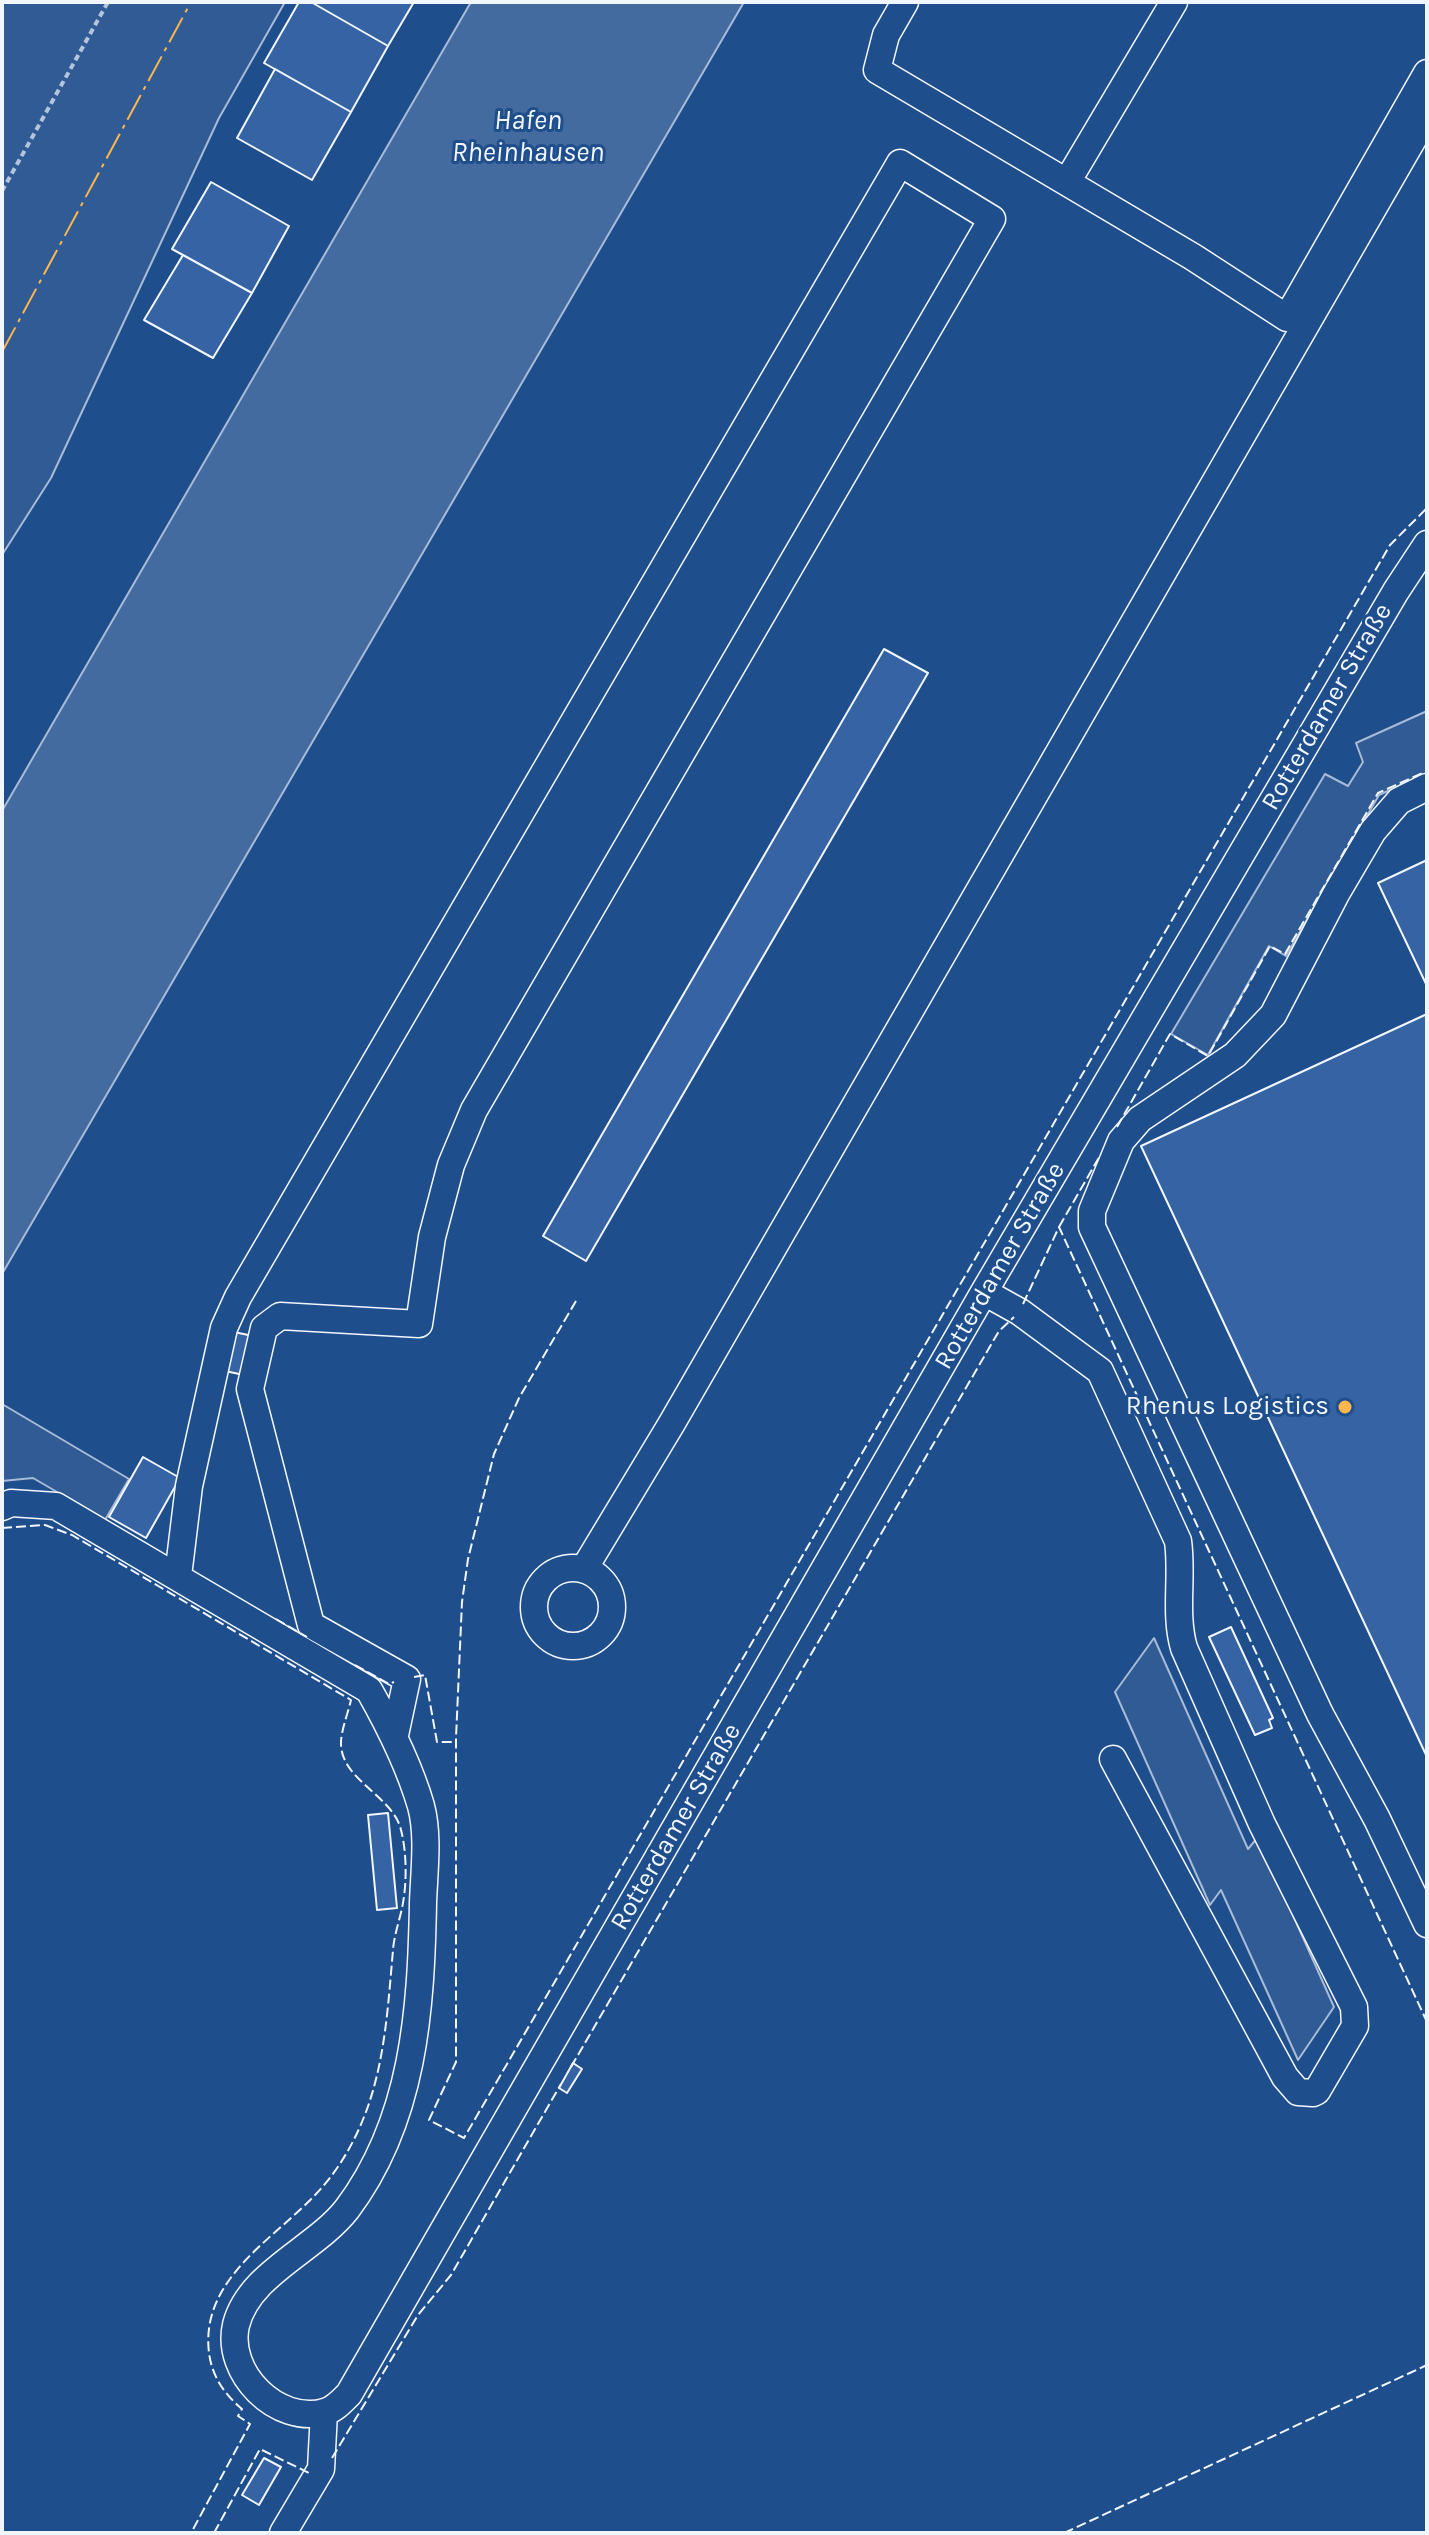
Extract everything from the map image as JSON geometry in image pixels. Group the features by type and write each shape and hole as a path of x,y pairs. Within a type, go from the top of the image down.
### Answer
{"street":[{"path":"905,2 886,35 877,70 1193,257 1287,318 1427,73"},
{"path":"1067,182 1174,2"},
{"path":"584,1569 680,1410 1427,115"},
{"path":"178,1576 189,1486 224,1328 238,1297 650,585 900,163 992,219 474,1110 451,1165 432,1237 419,1324 280,1316 264,1328 250,1389 311,1625 407,1679 395,1735"},
{"name":"Rotterdamer Straße","path":"324,2412 338,2405 349,2394 984,1292 1396,591 1427,544"},
{"path":"1427,787 1399,801 1373,831 1336,894 1273,1015 1235,1055 1140,1119 1121,1141 1092,1211 1092,1227 1320,1714 1377,1819 1427,1924"},
{"path":"984,1292 1020,1312 1100,1371 1178,1541 1184,1648 1262,1824 1354,2007 1355,2026 1317,2091 1298,2092 1285,2077 1113,1759"},
{"path":"2,1507 11,1503 56,1506 369,1690 395,1735 421,1808 425,1838 420,1995 415,2042 396,2118 367,2180 331,2227 256,2286 242,2308 235,2340 242,2371 267,2398 296,2413 324,2412 321,2469 283,2533"}],"path":[{"path":"2,191 108,2"}],"shaded area":[{"path":"2,2 285,2 219,118 51,478 2,555"},
{"path":"1427,711 1427,773 1379,795 1286,956 1269,946 1208,1055 1171,1034 1325,774 1348,786 1363,762 1356,743"},
{"path":"2,1404 129,1479 105,1520 33,1478 2,1481"},
{"path":"1154,1638 1248,1849 1258,1837 1334,2007 1298,2060 1221,1890 1210,1905 1115,1692"}],"water":[{"name":"Hafen Rheinhausen","path":"471,2 744,2 2,1274 2,811"}],"building":[{"path":"299,2 311,2 388,46 351,112 264,63"},
{"path":"311,2 414,2 388,46"},
{"path":"275,69 351,112 312,180 237,138"},
{"path":"211,182 289,226 252,293 172,249"},
{"path":"183,255 252,293 213,358 144,320"},
{"path":"884,649 928,673 586,1261 543,1236"},
{"path":"1427,860 1427,986 1378,883"},
{"name":"Rhenus Logistics","path":"1427,1014 1427,1757 1141,1146"},
{"path":"234,1332 253,1336 244,1375 225,1371"},
{"path":"143,1457 180,1478 146,1538 109,1517"},
{"path":"1231,1627 1273,1718 1269,1720 1272,1728 1255,1735 1209,1637"},
{"path":"388,1813 397,1908 377,1910 368,1815"},
{"path":"573,2063 582,2069 567,2093 559,2088"},
{"path":"264,2458 281,2467 259,2505 242,2495"}],"fence":[{"path":"576,1301 519,1398 494,1454 468,1559 462,1602 456,1738 456,2062 429,2120 464,2138 1390,545 1427,508"},
{"path":"1117,1127 1170,1034 1208,1056 1270,946 1285,954 1378,793 1427,771"},
{"path":"1059,1227 1101,1154"},
{"path":"1023,1304 1059,1227 1427,2022"},
{"path":"571,2067 999,1331 1014,1317"},
{"path":"2,1528 45,1525 72,1535 351,1700 341,1741 343,1755 357,1777 396,1818 403,1839 406,1869 404,1899 394,1945 381,2056 371,2097 355,2138 331,2177 243,2263 216,2303 209,2327 209,2353 213,2369 220,2384 242,2409 238,2416 250,2424 191,2533"},
{"path":"276,1619 307,1637"},
{"path":"355,1665 389,1684 394,1682"},
{"path":"414,1677 425,1675 437,1742 456,1742"},
{"path":"332,2458 418,2315 451,2275 561,2084"},
{"path":"1064,2533 1427,2365"},
{"path":"214,2533 260,2449 309,2473"}],"power":[{"path":"2,352 191,2"}],"place":[{"name":"Rhenus Logistics","path":"1345,1407"}]}
